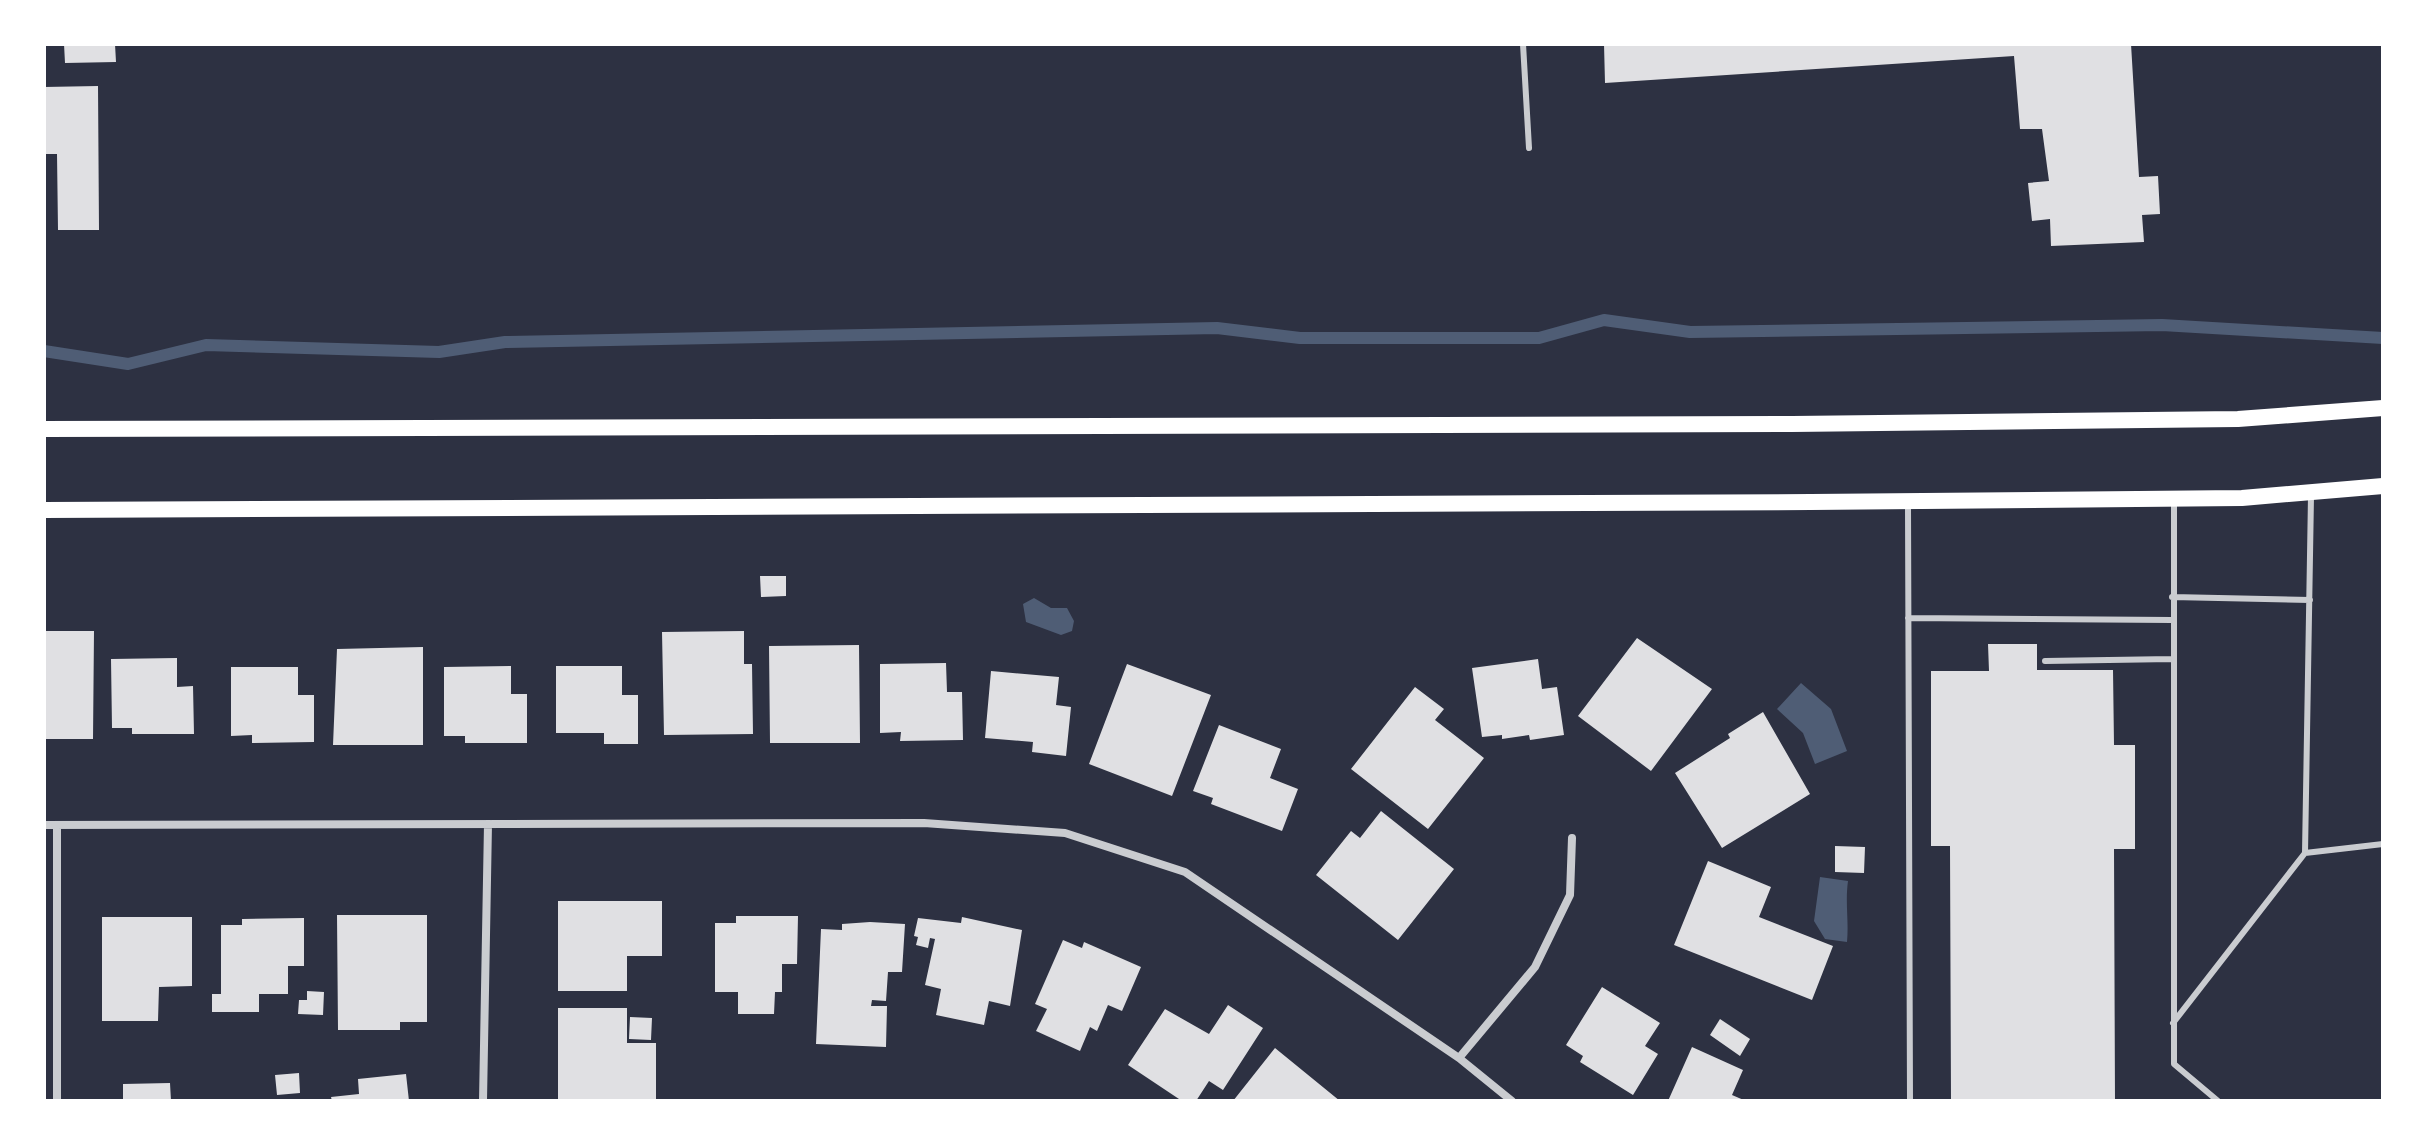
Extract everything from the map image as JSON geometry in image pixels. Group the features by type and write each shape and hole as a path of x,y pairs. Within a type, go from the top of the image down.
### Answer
{"main road":[{"path":"44,429 1792,424 2238,419 2383,408"},
{"path":"44,510 1908,501 2174,498 2383,486"}],"street":[{"path":"44,825 924,823 1065,833 1185,872 1459,1058 1512,1101"},
{"path":"483,1101 488,824"},
{"path":"57,826 57,1101"},
{"path":"1459,1058 1535,967 1570,895 1572,838"}],"lane":[{"path":"1523,44 1529,148"},
{"path":"2173,1023 2305,853 2311,492"},
{"path":"2174,498 2174,1064 2218,1101"},
{"path":"1908,501 1910,1101"},
{"path":"2172,597 2310,600"},
{"path":"1908,618 2172,620"},
{"path":"2045,661 2172,659"},
{"path":"2305,853 2383,844"}],"water":[{"path":"1034,598 1051,608 1067,608 1074,621 1072,631 1061,635 1026,622 1023,604"},
{"path":"1801,683 1831,709 1847,751 1815,764 1803,733 1777,709"},
{"path":"1820,877 1848,881 1847,942 1825,939 1814,921"}],"building":[{"path":"64,44 115,44 116,62 65,63"},
{"path":"1604,44 2131,44 2139,177 2158,176 2160,214 2142,215 2144,242 2051,246 2050,219 2032,221 2028,183 2049,181 2042,129 2020,129 2014,56 1605,83"},
{"path":"98,86 99,230 58,230 57,154 44,154 44,87"},
{"path":"760,576 786,576 786,596 761,597"},
{"path":"44,631 94,631 93,739 44,739"},
{"path":"744,631 744,664 752,664 753,734 664,735 662,632"},
{"path":"1637,638 1712,689 1651,771 1578,716"},
{"path":"1988,644 2037,644 2037,670 2113,670 2114,745 2135,745 2135,849 2114,849 2115,1101 1951,1101 1950,846 1931,846 1931,671 1989,671"},
{"path":"859,645 860,743 770,743 769,646"},
{"path":"423,647 423,745 333,745 337,649"},
{"path":"177,658 177,687 193,686 194,734 132,734 132,728 112,728 111,659"},
{"path":"1538,659 1542,689 1557,687 1564,735 1530,740 1529,735 1502,739 1502,735 1482,737 1472,668"},
{"path":"946,663 947,692 962,692 963,740 900,741 901,732 880,733 880,664"},
{"path":"1127,664 1211,695 1172,796 1089,764"},
{"path":"511,666 511,694 527,694 527,743 465,743 465,736 444,736 444,667"},
{"path":"556,666 622,666 622,695 638,695 638,744 604,744 604,733 556,733"},
{"path":"231,667 298,667 298,695 314,695 314,742 252,743 252,735 231,736"},
{"path":"991,671 1059,677 1056,705 1071,707 1066,756 1032,752 1033,742 985,738"},
{"path":"1415,687 1444,709 1435,720 1484,758 1428,829 1351,769"},
{"path":"1763,712 1810,794 1722,848 1675,773 1730,738 1728,734"},
{"path":"1219,725 1281,749 1270,778 1298,789 1282,831 1211,804 1213,798 1193,791"},
{"path":"1381,811 1454,869 1398,940 1316,875 1351,831 1360,838"},
{"path":"1835,846 1865,847 1864,873 1835,872"},
{"path":"1708,861 1771,887 1759,917 1833,946 1812,1000 1674,945"},
{"path":"558,901 662,901 662,956 627,956 627,991 558,991"},
{"path":"337,915 427,915 427,1022 400,1022 400,1030 338,1030"},
{"path":"736,916 798,916 797,964 782,964 782,992 775,992 774,1014 738,1014 738,992 715,992 715,923 736,923"},
{"path":"102,917 192,917 192,986 159,987 158,1021 102,1021"},
{"path":"962,917 1022,930 1010,1006 989,1001 984,1025 936,1015 941,989 925,985 935,939 930,938 928,948 916,945 918,937 914,936 918,918 961,923"},
{"path":"304,918 304,966 288,966 288,994 259,994 259,1012 212,1012 212,994 221,994 221,925 242,925 242,919"},
{"path":"842,924 905,924 902,972 888,972 886,1001 872,1000 871,1006 887,1006 886,1047 816,1044 821,929 842,930"},
{"path":"1063,940 1082,948 1084,942 1141,967 1122,1011 1108,1005 1097,1031 1090,1027 1080,1051 1036,1031 1047,1009 1035,1004"},
{"path":"1602,987 1660,1023 1645,1046 1658,1054 1633,1095 1580,1062 1583,1056 1566,1045"},
{"path":"307,991 324,992 323,1015 298,1014 299,1000 307,1000"},
{"path":"1228,1005 1263,1028 1223,1090 1209,1081 1196,1101 1182,1101 1128,1065 1165,1009 1209,1034"},
{"path":"558,1008 627,1008 627,1043 656,1043 656,1099 558,1099"},
{"path":"630,1017 652,1018 651,1040 629,1039"},
{"path":"1720,1019 1750,1039 1740,1056 1710,1035"},
{"path":"1692,1047 1743,1070 1732,1095 1746,1101 1668,1101"},
{"path":"1275,1048 1340,1101 1233,1101"},
{"path":"299,1073 300,1093 277,1095 275,1075"},
{"path":"406,1074 409,1101 332,1101 331,1097 359,1094 358,1079"},
{"path":"170,1083 171,1101 123,1101 123,1084"}],"waterway":[{"path":"44,351 128,364 206,345 439,352 505,342 1217,328 1300,338 1539,338 1604,320 1690,332 2162,325 2383,338"}]}
